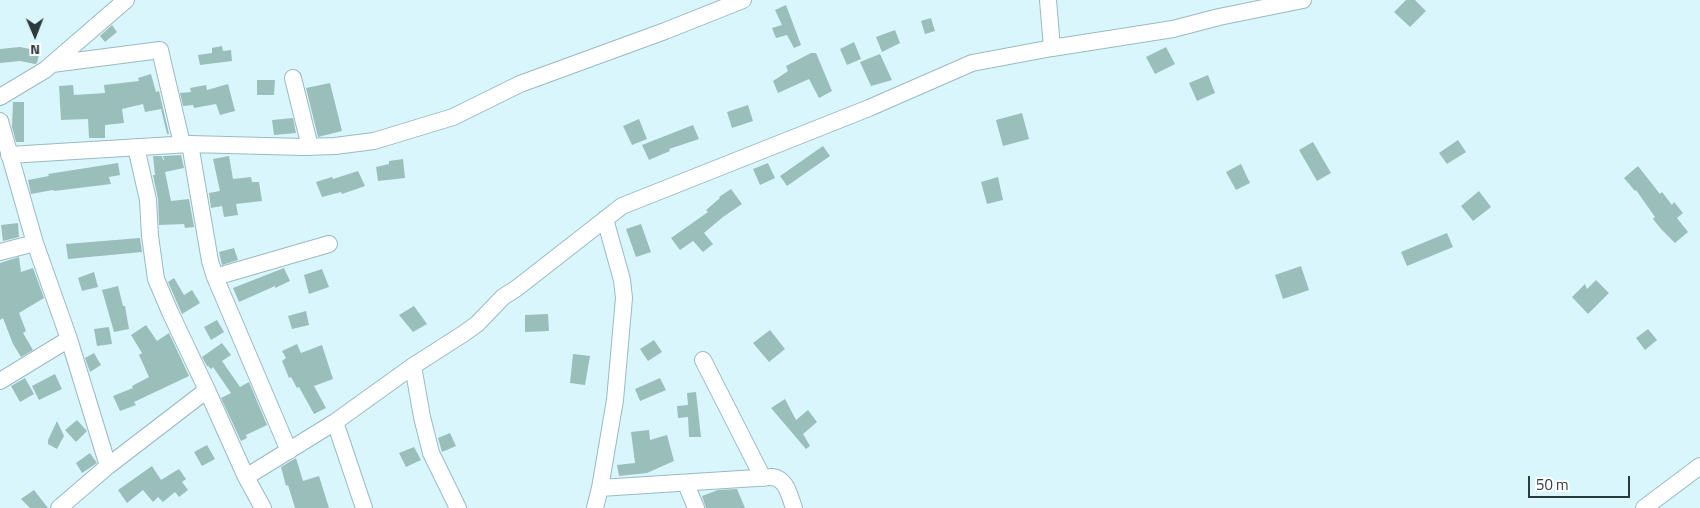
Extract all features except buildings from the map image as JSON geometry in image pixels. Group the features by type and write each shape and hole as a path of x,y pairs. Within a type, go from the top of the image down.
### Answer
{"street":[{"path":"0,97 30,80 52,64 126,0"},
{"path":"9,155 186,144 310,147 374,141 453,117 520,84 744,0"},
{"path":"1048,0 1052,48"},
{"path":"246,477 335,422 413,366 477,324 503,297 518,288 629,202 869,108 972,62 1173,29 1219,17 1303,0"},
{"path":"52,64 160,50 186,144 215,277 289,451"},
{"path":"293,78 310,147"},
{"path":"0,121 34,243 68,339 108,466"},
{"path":"136,147 148,200 150,236 156,279 246,477 264,508"},
{"path":"595,508 615,400 624,298 622,280 606,219"},
{"path":"0,252 34,243"},
{"path":"215,277 329,244"},
{"path":"0,381 68,339"},
{"path":"703,360 763,478"},
{"path":"413,366 422,417 431,453 458,508"},
{"path":"59,508 108,466 207,390"},
{"path":"335,422 364,508"},
{"path":"1644,508 1700,466"},
{"path":"600,488 772,477 781,480 784,484 794,508"},
{"path":"686,484 696,508"}]}
